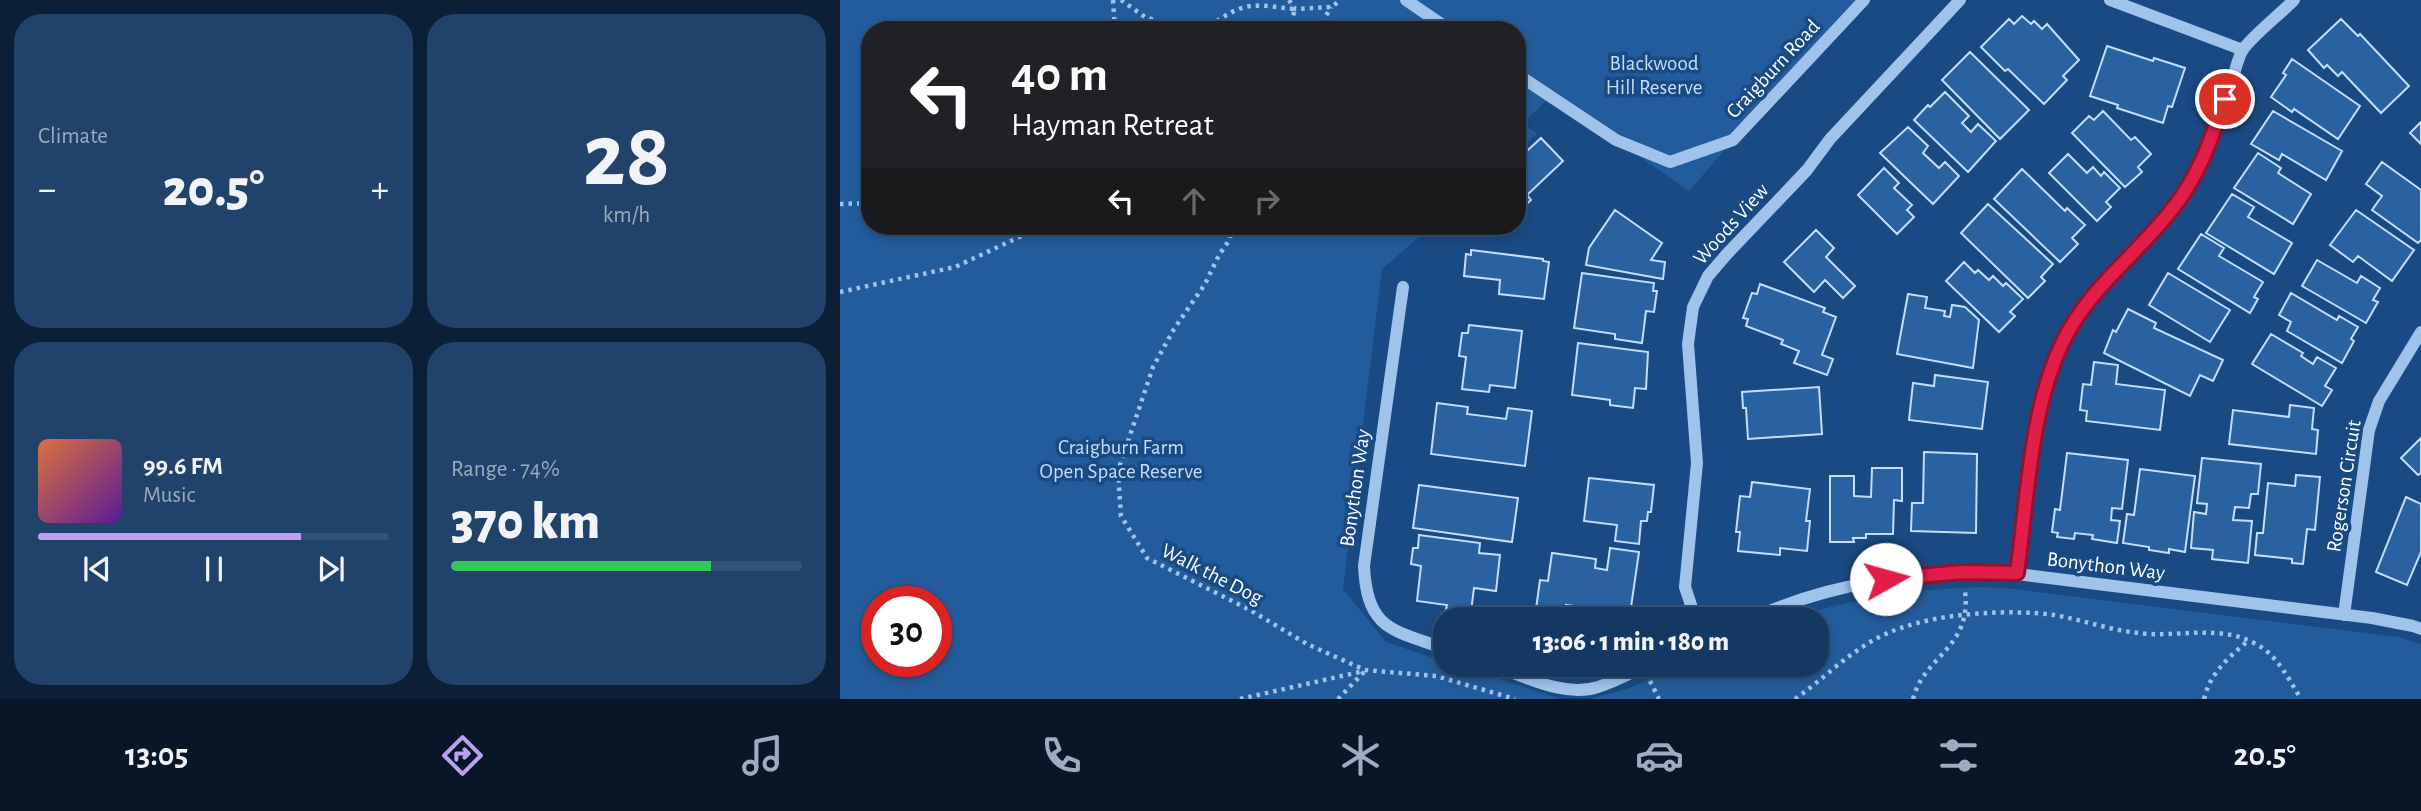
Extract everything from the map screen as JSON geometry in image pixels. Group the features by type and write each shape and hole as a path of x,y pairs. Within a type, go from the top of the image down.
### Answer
{"street":[{"path":"1406,0 1437,21"},
{"name":"Craigburn Road","path":"1526,80 1616,141 1671,162 1733,141 1864,0"},
{"name":"Woods View","path":"1692,607 1685,587 1697,463 1688,344 1693,307 1708,276 1726,255 1807,170 1830,139 1960,0"},
{"path":"2110,0 2243,50"},
{"path":"2017,573 2044,389 2069,330 2086,304 2169,213 2198,172 2243,50 2294,0"},
{"name":"Bonython Way","path":"1403,287 1364,566 1365,590 1370,606 1379,620 1401,634 1433,645"},
{"name":"Rogerson Circuit","path":"2344,615 2369,429 2379,401 2421,332"},
{"name":"Bonython Way","path":"1782,607 1805,598 1862,584 1926,574 2017,573 2344,615 2421,629"},
{"path":"1528,677 1561,688 1581,690 1597,687 1620,677"}],"path":[{"path":"1113,0 1114,21"},
{"path":"1121,0 1145,17 1157,21"},
{"path":"1289,0 1295,9 1292,21"},
{"path":"1323,21 1340,0"},
{"path":"1219,21 1238,9 1253,5 1295,9 1332,7"},
{"path":"840,204 861,203"},
{"path":"840,292 955,267 1024,235"},
{"name":"Walk the Dog","path":"1230,235 1205,284 1174,329 1153,367 1118,471 1121,516 1147,558 1250,610 1307,644 1365,670"},
{"path":"1913,699 1918,684 1953,642 1965,615 1962,572"},
{"path":"1796,699 1846,657 1886,634 1914,624 1965,615 2041,614 2140,634 2218,633 2249,640 2273,657 2288,675 2301,699"},
{"path":"2204,699 2215,673 2249,640"},
{"path":"1338,699 1365,670"},
{"name":"Walk the Dog","path":"1240,699 1365,670 1436,676 1515,699"}],"green space":[{"name":"Craigburn Farm Open Space Reserve","path":"840,0 1412,0 1442,21 861,21 861,235 1422,235 1382,269 1343,589 1386,642 1433,658 1433,677 1493,677 1561,699 840,699"},
{"name":"Blackwood Hill Reserve","path":"1415,0 1871,0 1733,140 1689,191 1526,77 1526,21 1445,21"},
{"path":"1526,80 1550,97 1526,120"},
{"path":"1526,125 1537,134 1526,144"},
{"path":"1980,587 2015,589 2399,637 2421,645 2421,699 1590,699 1629,688 1654,677 1829,677 1829,608 1883,596"}],"building":[{"path":"2022,16 2031,24 2034,21 2042,29 2047,24 2079,60 2063,76 2067,80 2044,104 1981,47 2009,19 2014,24"},
{"path":"2341,19 2358,36 2360,34 2409,86 2381,113 2342,72 2338,76 2327,65 2324,68 2308,50"},
{"path":"2107,46 2185,68 2172,107 2168,106 2163,123 2090,96"},
{"path":"1970,52 2029,110 2000,139 1942,80"},
{"path":"2292,59 2360,106 2338,139 2271,97 2286,75 2283,73"},
{"path":"1945,92 1969,116 1962,123 1971,132 1978,124 1996,141 1968,172 1914,120"},
{"path":"2103,111 2131,140 2135,137 2151,154 2138,167 2142,172 2125,187 2072,133 2089,116 2094,120"},
{"path":"2273,111 2342,151 2326,180 2282,154 2279,160 2251,144"},
{"path":"2421,122 2421,144 2410,133"},
{"path":"1908,127 1928,146 1923,153 1939,168 1945,162 1959,176 1933,204 1880,153"},
{"path":"1541,138 1563,161 1527,195 1531,200 1526,205 1526,152"},
{"path":"2258,153 2281,168 2278,173 2311,194 2293,224 2234,188"},
{"path":"2068,154 2087,173 2093,167 2101,176 2104,172 2120,188 2106,202 2111,207 2097,221 2049,173"},
{"path":"2382,162 2421,190 2421,240 2418,243 2372,210 2382,196 2366,184"},
{"path":"1884,168 1899,183 1894,188 1912,205 1907,210 1914,217 1897,234 1858,195"},
{"path":"2022,169 2065,211 2067,208 2085,225 2072,238 2078,244 2060,262 1994,199"},
{"path":"2232,194 2254,207 2248,217 2292,243 2274,274 2206,233"},
{"path":"1988,204 2053,264 2041,277 2045,281 2028,298 1961,233"},
{"path":"1615,210 1662,243 1651,260 1665,262 1663,279 1586,265 1589,248"},
{"path":"2356,210 2414,250 2392,281 2358,256 2353,262 2330,245"},
{"path":"1816,230 1834,248 1826,257 1855,286 1843,298 1825,280 1814,292 1784,262"},
{"path":"2201,234 2224,248 2219,256 2263,282 2254,297 2258,299 2250,313 2178,269"},
{"path":"1471,250 1549,262 1544,299 1499,294 1500,280 1464,276 1466,254 1471,255"},
{"path":"2317,260 2357,283 2361,276 2380,288 2373,300 2378,302 2366,323 2302,286"},
{"path":"1964,262 1975,273 1978,270 1989,280 1993,276 2003,286 2006,283 2023,299 2010,312 2015,316 1999,332 1946,281"},
{"path":"1582,273 1654,283 1653,291 1657,291 1654,312 1646,311 1642,343 1615,339 1615,334 1574,328"},
{"path":"2168,273 2230,310 2210,342 2149,305"},
{"path":"1760,284 1825,308 1823,312 1836,317 1822,355 1833,359 1827,375 1794,363 1799,351 1781,344 1783,340 1746,326 1748,319 1743,318 1752,293 1757,294"},
{"path":"2291,293 2337,320 2339,316 2358,327 2342,363 2287,331 2291,322 2279,315"},
{"path":"1908,294 1927,297 1925,308 1945,311 1944,316 1950,317 1952,305 1965,307 1979,320 1973,368 1897,354"},
{"path":"2128,309 2156,323 2154,328 2223,360 2213,381 2200,375 2190,396 2104,353 2113,330 2116,332"},
{"path":"1469,325 1522,331 1515,388 1490,385 1489,392 1462,389 1466,357 1459,356 1462,333 1468,333"},
{"path":"2271,334 2303,353 2301,356 2313,364 2317,357 2336,368 2325,386 2332,390 2322,406 2252,364"},
{"path":"1578,343 1648,352 1646,389 1635,388 1633,408 1610,405 1610,400 1572,395"},
{"path":"2094,362 2118,365 2116,384 2165,390 2160,430 2086,421 2087,411 2080,410 2083,384 2091,385"},
{"path":"1935,375 1988,382 1982,429 1909,420 1913,383 1934,386"},
{"path":"1819,387 1822,434 1748,439 1742,392"},
{"path":"1437,403 1468,407 1467,414 1506,419 1508,408 1532,411 1525,466 1431,454"},
{"path":"2290,405 2314,408 2312,429 2318,430 2316,454 2229,444 2233,410 2289,417"},
{"path":"2421,438 2421,473 2418,475 2401,458"},
{"path":"1924,452 1977,454 1976,533 1911,531 1912,503 1923,503"},
{"path":"2067,453 2128,460 2122,509 2112,508 2111,520 2120,521 2117,543 2092,539 2093,535 2075,533 2074,539 2057,537 2058,533 2052,532 2055,509 2060,510"},
{"path":"2202,458 2261,464 2258,494 2251,494 2249,508 2235,507 2233,520 2252,521 2248,563 2212,559 2213,550 2191,548 2194,512 2206,514 2207,504 2197,503"},
{"path":"1872,468 1902,468 1902,501 1894,500 1893,534 1866,534 1866,538 1853,538 1854,542 1830,542 1830,476 1854,476 1854,496 1871,497"},
{"path":"2140,469 2195,476 2185,552 2169,549 2169,553 2123,543 2127,514 2134,515"},
{"path":"2296,475 2320,477 2315,530 2307,529 2303,564 2292,563 2292,559 2255,555 2257,533 2263,533 2268,483 2295,486"},
{"path":"1589,478 1654,485 1651,512 1648,512 1647,521 1641,521 1639,544 1615,541 1617,525 1584,521"},
{"path":"1752,482 1810,489 1806,521 1810,521 1807,551 1780,548 1780,555 1738,551 1740,532 1736,532 1740,496 1750,497"},
{"path":"1419,485 1518,498 1512,542 1413,528"},
{"path":"2406,497 2421,504 2421,552 2407,585 2376,572"},
{"path":"1419,535 1480,543 1479,553 1500,555 1496,591 1474,588 1472,607 1446,607 1417,601 1421,566 1411,564 1413,548 1418,548"},
{"path":"1610,548 1639,552 1631,607 1536,607 1540,580 1548,581 1552,553 1596,559 1595,568 1607,570"}],"route":[{"path":"1886,579 1978,571 2017,573 2038,419 2044,389 2057,355 2086,304 2169,213 2198,172 2225,99"}]}
